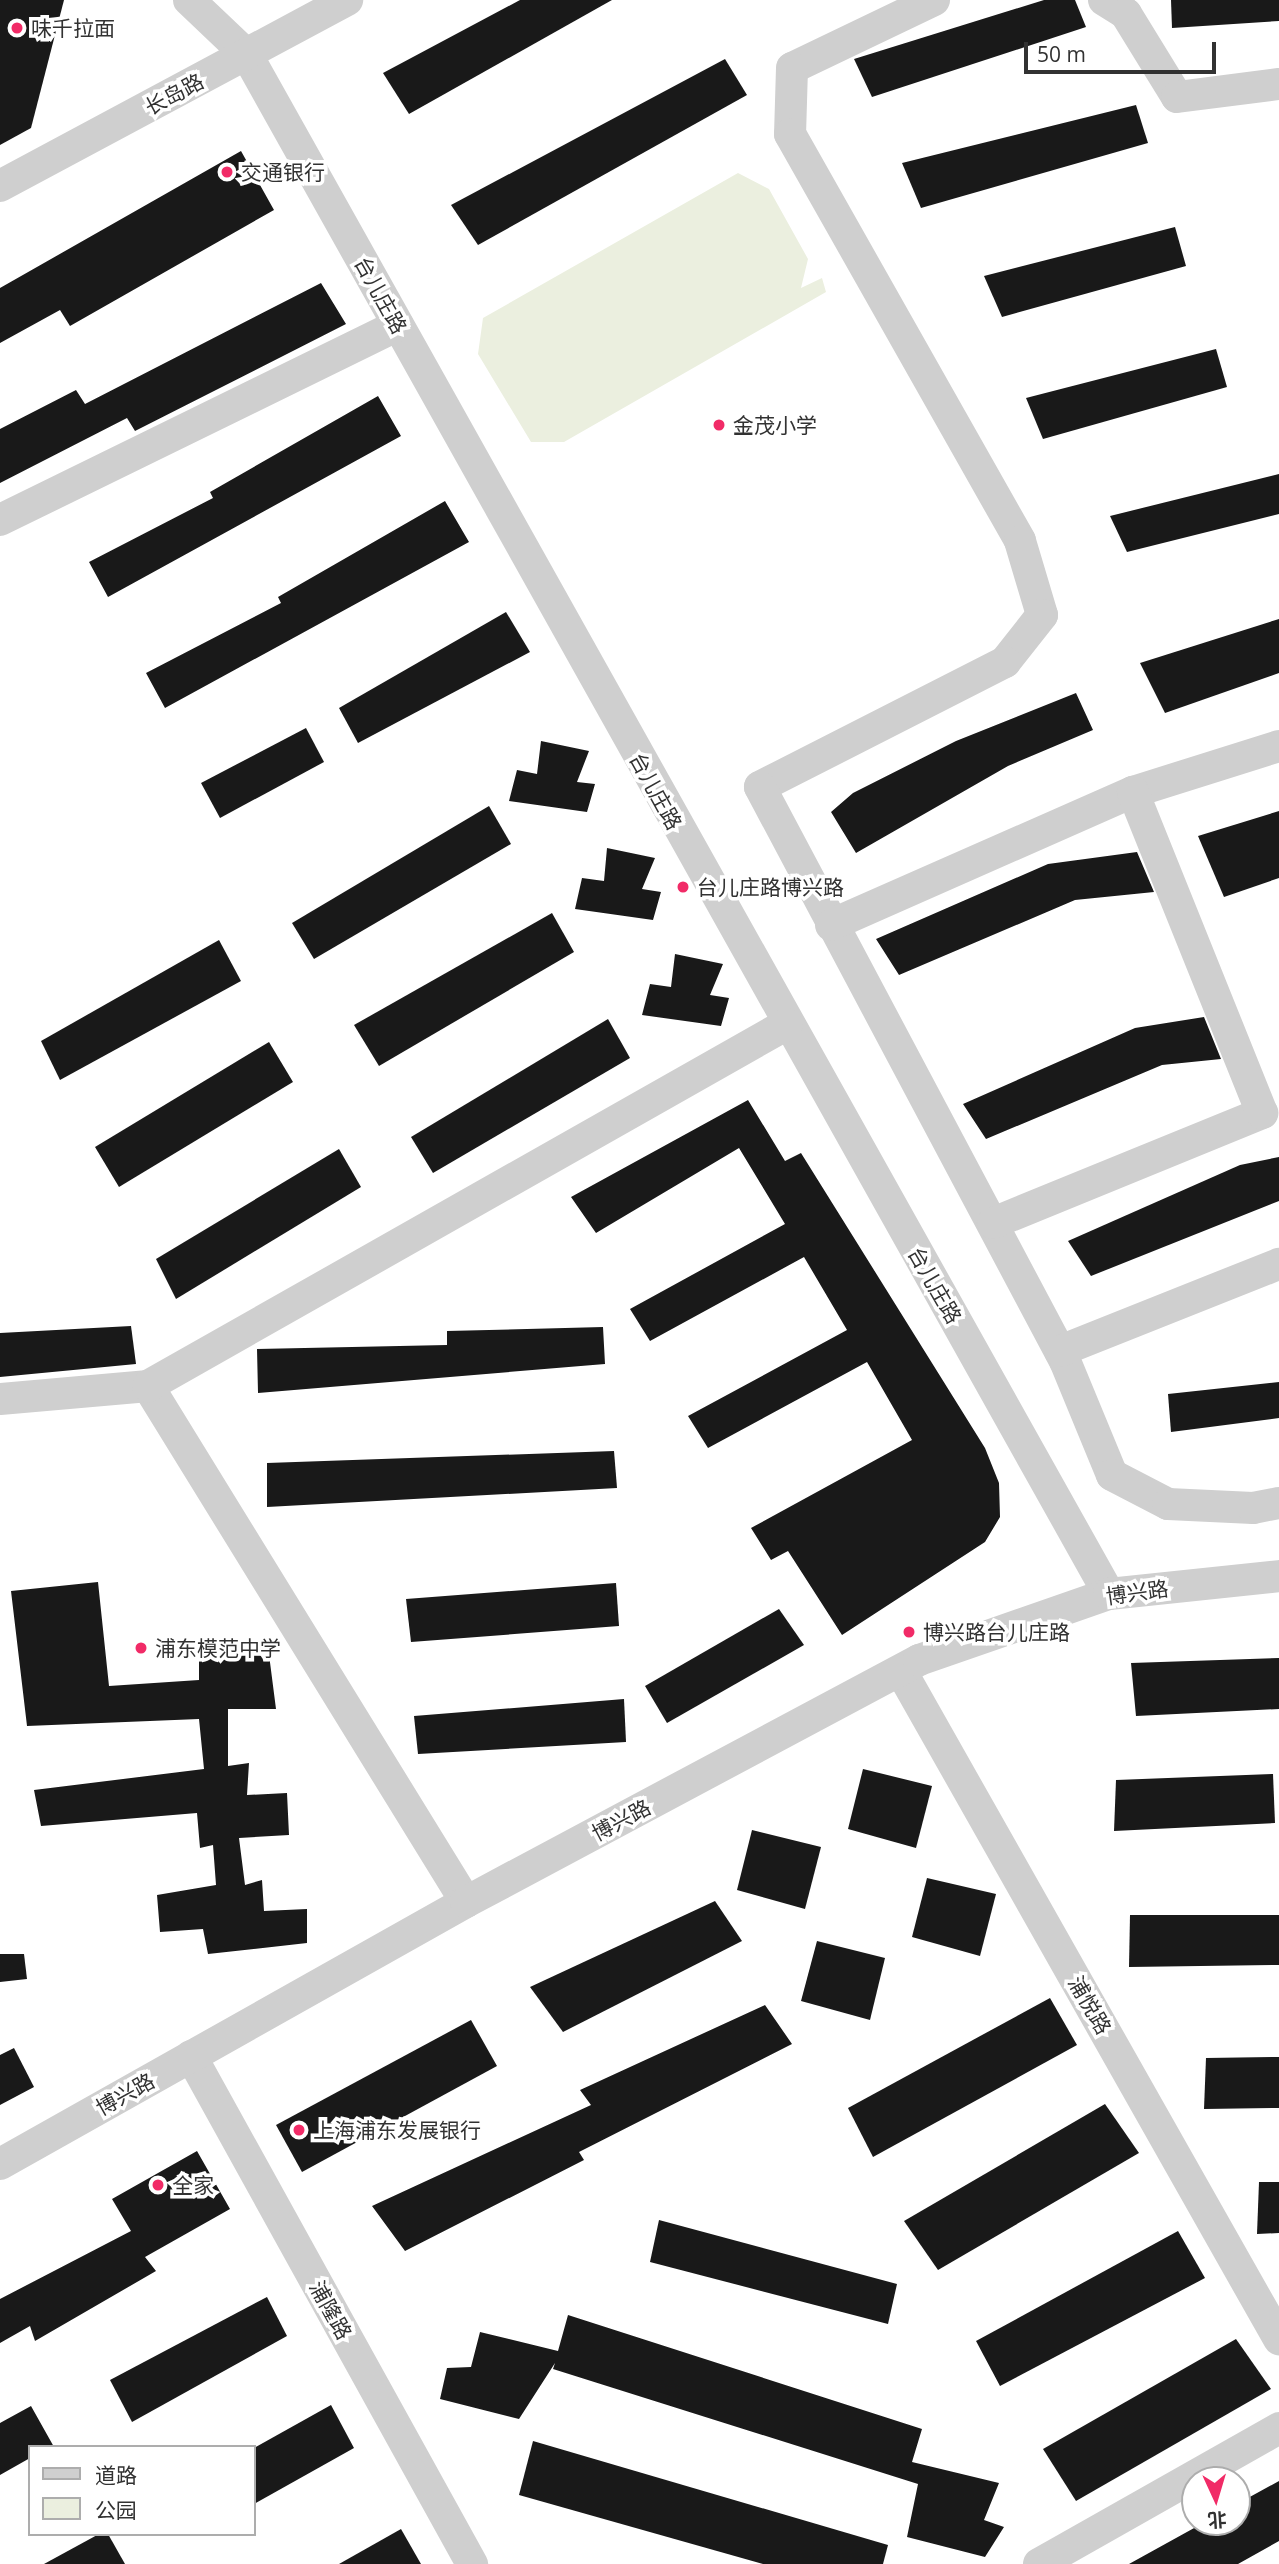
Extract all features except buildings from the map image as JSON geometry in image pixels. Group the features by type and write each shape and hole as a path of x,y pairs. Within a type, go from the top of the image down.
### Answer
{"street":[{"name":"台儿庄路","path":"189,0 247,55 787,1024 1109,1594"},
{"name":"长岛路","path":"0,186 347,0"},
{"path":"934,0 792,68 790,134 1020,541 1042,615 1005,662 760,787 831,925 1060,1351 1112,1475 1168,1504 1252,1508 1279,1503"},
{"path":"1104,0 1126,14 1177,97 1279,84"},
{"path":"0,520 398,325"},
{"path":"831,925 1133,792 1279,746"},
{"path":"993,1223 1270,1114 1133,792"},
{"path":"0,1399 148,1386 787,1024"},
{"path":"1060,1351 1279,1264"},
{"path":"148,1386 466,1902"},
{"name":"博兴路","path":"0,2164 466,1902 901,1671 1109,1594 1279,1576"},
{"name":"浦悦路","path":"901,1671 1279,2339"},
{"name":"浦隆路","path":"191,2056 472,2564"},
{"path":"1039,2564 1279,2428"}],"green space":[{"path":"738,173 769,189 808,259 801,288 822,278 826,292 564,442 531,442 478,354 483,318"}],"place":[{"name":"味千拉面","path":"17,28"},
{"name":"交通银行","path":"227,172"},
{"name":"金茂小学","path":"719,425"},
{"name":"台儿庄路博兴路","path":"683,887"},
{"name":"博兴路台儿庄路","path":"909,1632"},
{"name":"浦东模范中学","path":"141,1648"},
{"name":"上海浦东发展银行","path":"299,2130"},
{"name":"全家","path":"158,2185"}]}
